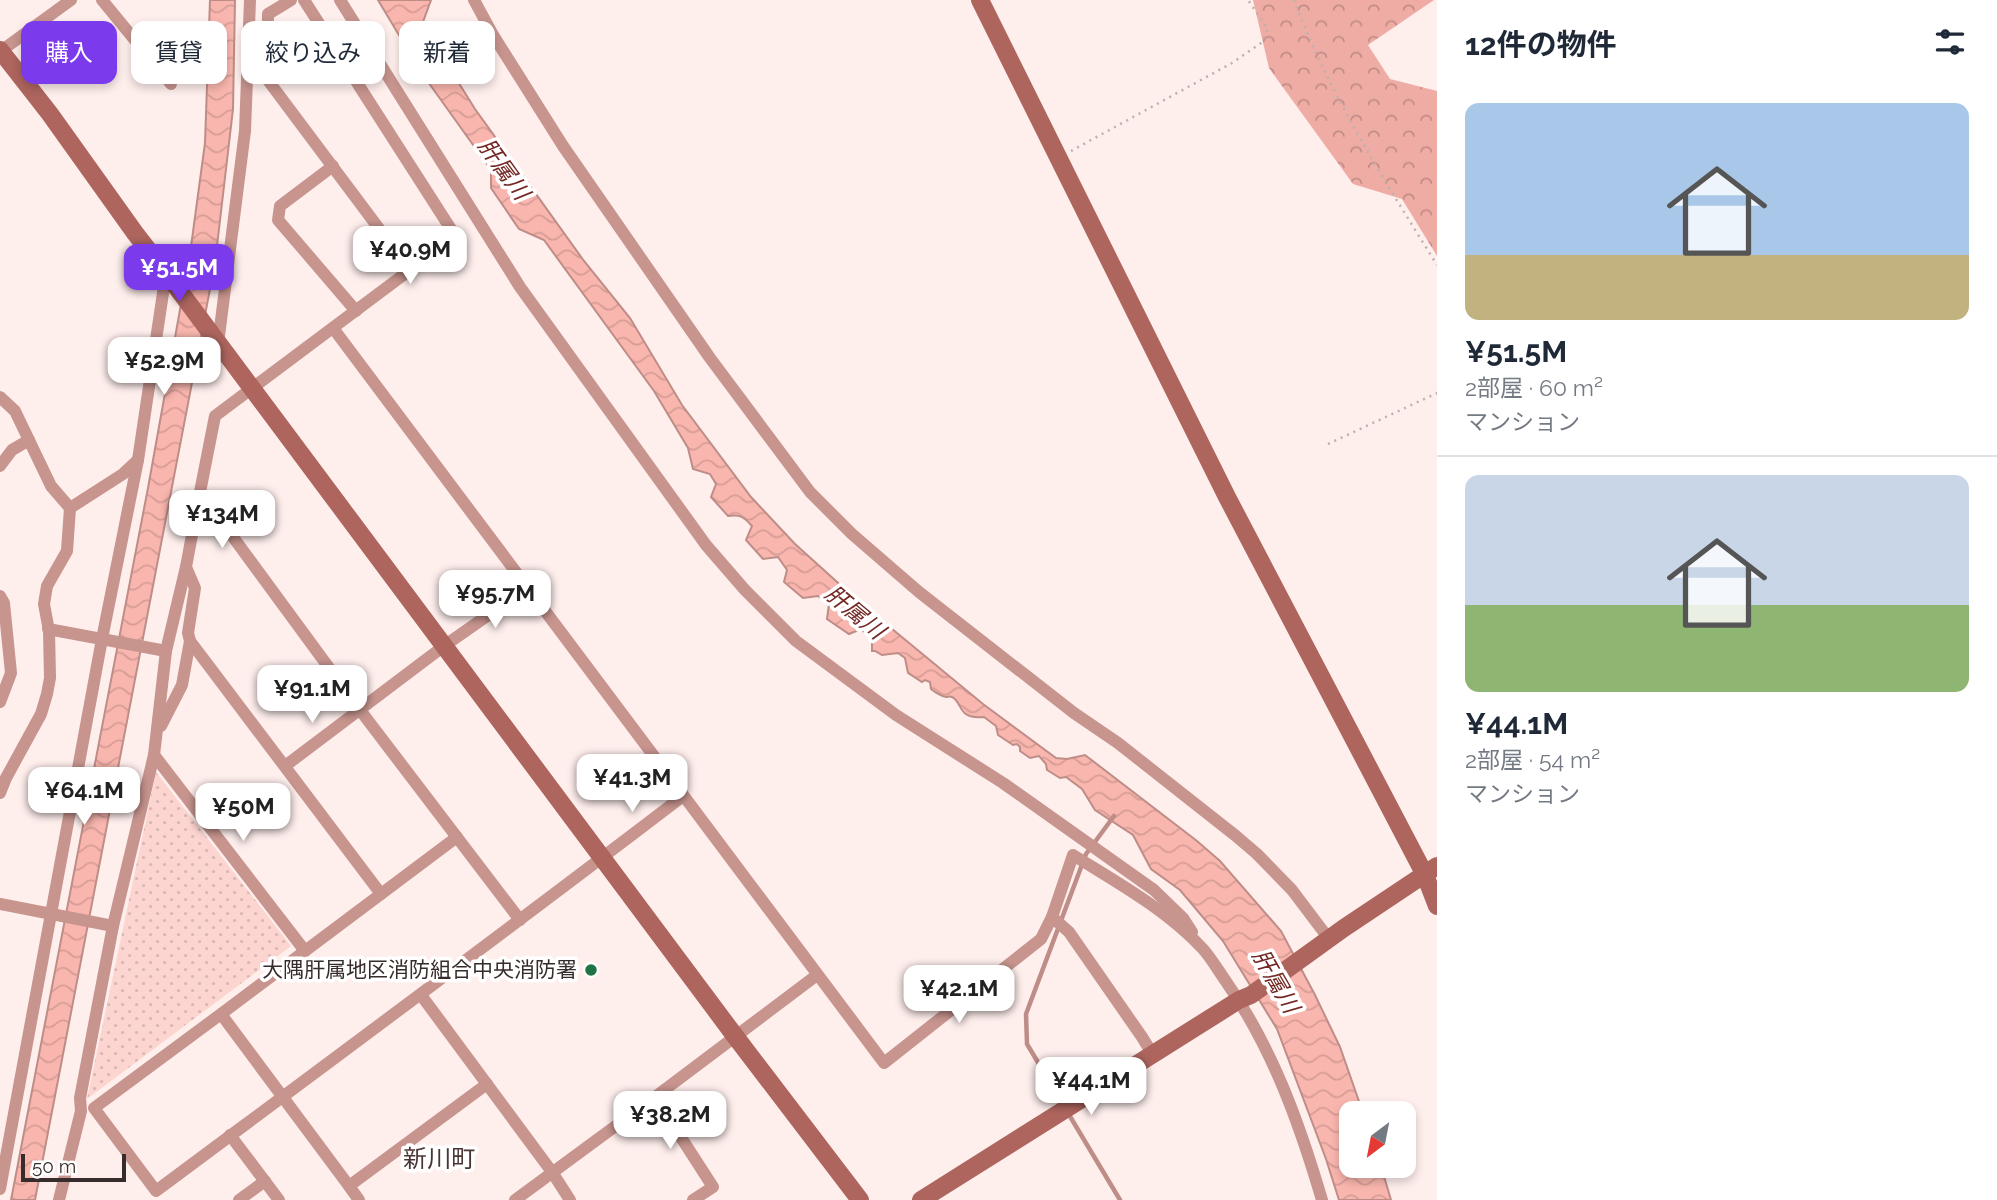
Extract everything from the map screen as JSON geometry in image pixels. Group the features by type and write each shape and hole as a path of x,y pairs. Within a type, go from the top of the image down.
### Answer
{"street":[{"path":"71,0 0,51 50,114 135,233 860,1200"},
{"path":"102,0 131,35"},
{"path":"216,341 244,131 250,0"},
{"path":"291,0 268,14 267,79 410,270"},
{"path":"304,0 456,237 215,416 186,567 166,651 154,754 113,926 80,1098 156,1191 683,796"},
{"path":"340,0 520,287 706,545 744,590 796,641 874,698 1003,783 1154,890 1182,918 1204,950"},
{"path":"474,0 514,71 562,146 710,358 810,492 852,534 919,592 1064,705 1127,750 1257,854 1292,890 1325,942"},
{"path":"980,0 1227,497 1431,871 1437,906"},
{"path":"333,166 280,206 278,220 356,311"},
{"path":"0,1189 138,460 166,272"},
{"path":"333,328 884,1063 1041,940 1054,918 1073,855 1165,914 1204,950 1245,997 1288,1097 1322,1200"},
{"path":"0,397 15,411 51,486 70,509 67,551 47,586 44,604 50,678 47,694 41,714 0,793"},
{"path":"0,466 12,450 29,440"},
{"path":"70,509 138,460"},
{"path":"200,492 359,710 520,920"},
{"path":"157,735 182,685 190,642 188,633 195,588 186,567"},
{"path":"285,766 444,646 527,588"},
{"path":"0,596 4,603 11,673 0,702"},
{"path":"48,629 166,651"},
{"path":"190,642 381,894"},
{"path":"154,754 305,951"},
{"path":"59,1200 87,1109 221,1014 457,837"},
{"path":"921,1200 1245,997 1431,871"},
{"path":"0,904 113,926"},
{"path":"1054,918 1067,930 1153,1055"},
{"path":"515,1200 817,975"},
{"path":"421,995 570,1200"},
{"path":"221,1014 359,1200"},
{"path":"349,1186 487,1084"},
{"path":"655,1097 713,1187 692,1200"},
{"path":"230,1135 279,1200"},
{"path":"239,1200 265,1181"}],"path":[{"path":"1059,158 1232,63 1261,43 1268,29 1248,0"},
{"path":"1294,0 1307,35 1356,131 1437,265"},
{"path":"1328,444 1437,393"}],"green space":[{"path":"1253,0 1434,0 1368,45 1390,79 1437,91 1437,256 1402,199 1353,184 1269,68"}],"shaded area":[{"path":"156,772 291,946 87,1099"}],"water":[{"path":"210,0 235,0 233,109 215,263 35,1200 11,1200 148,488 190,254 205,143 207,84 227,84 227,21 209,21"},
{"path":"378,0 431,0 423,21 399,21 399,35"},
{"name":"肝属川","path":"430,84 459,84 584,261 630,318 682,405 751,497 795,544 857,600 983,704 1056,758 1067,759 1085,755 1197,841 1220,861 1281,931 1340,1047 1359,1101 1339,1101 1339,1178 1385,1178 1391,1200 1339,1200 1277,1029 1223,941 1180,890 1151,869 1133,835 1095,810 1082,789 1066,777 1060,778 1047,770 1046,764 1039,756 1030,758 1020,751 1017,744 1013,745 998,735 996,726 984,717 969,716 955,699 938,694 931,689 930,682 922,682 908,673 905,658 898,653 882,655 872,651 872,639 861,629 849,634 827,619 829,604 818,596 803,598 784,582 787,570 778,557 763,559 746,540 752,526 742,517 728,516 711,497 716,484 710,474 693,469 688,448 654,391 544,240 519,229 491,188 491,170"}],"waterway":[{"path":"1064,1106 1027,1044 1026,1014 1086,854 1114,816"},
{"path":"1068,1113 1120,1200"}],"place":[{"name":"大隅肝属地区消防組合中央消防署","path":"591,970"}],"district":[{"name":"新川町","path":"439,1159"}]}
